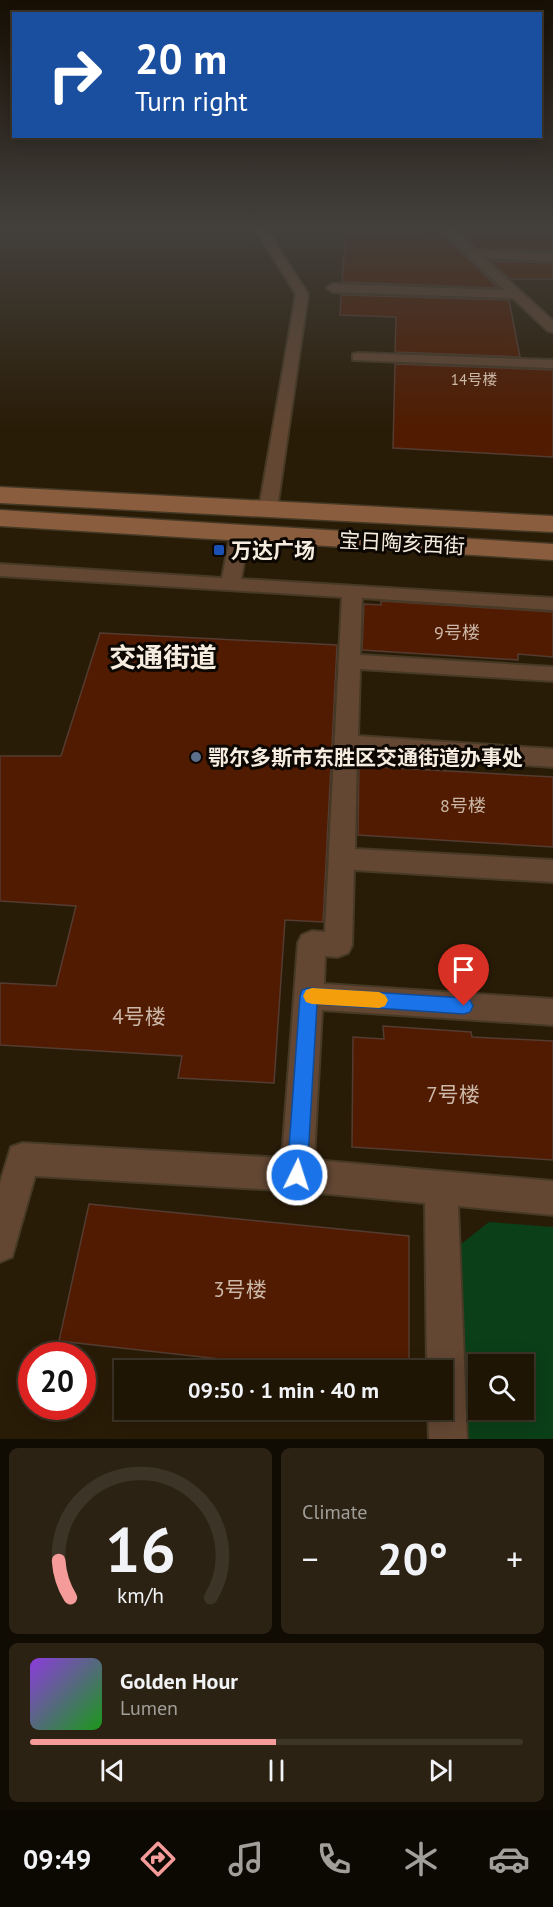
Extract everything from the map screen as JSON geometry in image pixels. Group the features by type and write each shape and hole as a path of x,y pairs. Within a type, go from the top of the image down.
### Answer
{"street":[{"name":"宝日陶亥西街","path":"0,495 553,524"},
{"name":"宝日陶亥西街","path":"0,518 553,552"}],"lane":[{"path":"268,509 302,294"},
{"path":"516,294 547,318 553,328"},
{"path":"358,357 553,364"},
{"path":"230,585 240,533"},
{"path":"0,570 553,604"},
{"path":"297,1175 312,943 338,945 352,592"},
{"path":"350,661 553,674"},
{"path":"346,744 553,758"},
{"path":"341,859 553,871"},
{"path":"308,996 553,1012"},
{"path":"0,1245 23,1159 297,1175 553,1198"},
{"path":"441,1189 448,1439"}],"green space":[{"path":"489,1222 553,1227 553,1439 463,1439 456,1248"}],"building":[{"path":"341,295 509,300 520,357 395,352 396,317 340,315"},
{"path":"395,364 553,370 553,457 393,448"},
{"path":"381,601 553,612 553,657 518,654 518,660 362,650 364,604 381,605"},
{"path":"100,633 337,645 323,922 285,920 274,1083 178,1078 182,1056 0,1045 0,983 56,986 76,906 0,901 0,756 61,756"},
{"path":"359,766 553,777 553,847 358,835"},
{"path":"383,1026 471,1032 472,1037 553,1041 553,1160 352,1147 353,1037 384,1039"},
{"path":"89,1204 409,1236 409,1360 229,1360 96,1345 96,1342 59,1341"}],"slow traffic":[{"path":"312,996 379,1000"}],"place":[{"name":"万达广场","path":"219,550"},
{"name":"鄂尔多斯市东胜区交通街道办事处","path":"196,757"}],"district":[{"name":"交通街道","path":"163,657"}],"route":[{"path":"297,1175 308,996 464,1006"}]}
